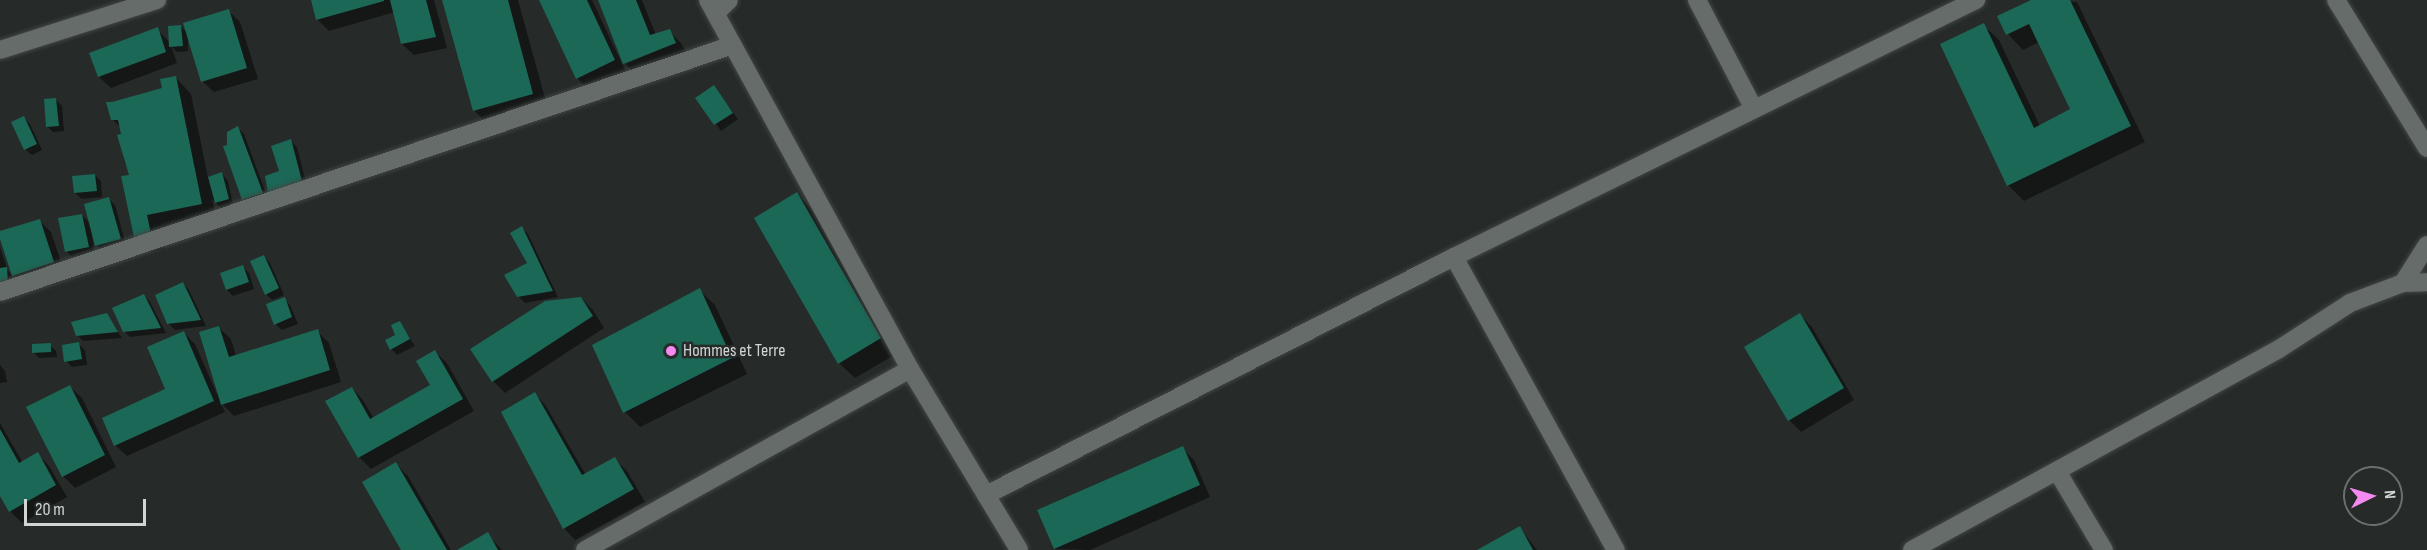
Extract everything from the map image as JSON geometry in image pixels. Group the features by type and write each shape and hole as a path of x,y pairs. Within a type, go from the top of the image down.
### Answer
{"street":[{"path":"0,50 157,0"},
{"path":"729,0 712,7 910,369 1019,550"},
{"path":"1697,0 1755,109"},
{"path":"986,495 1454,257 1976,0"},
{"path":"2336,0 2427,148"},
{"path":"0,292 733,45"},
{"path":"2403,284 2427,246"},
{"path":"1454,257 1616,550"},
{"path":"1912,550 2279,349 2350,303 2403,284 2427,282"},
{"path":"585,550 910,369"},
{"path":"2057,471 2104,550"}],"building":[{"path":"311,0 384,0 384,1 316,20"},
{"path":"390,0 426,0 436,37 401,44"},
{"path":"442,0 508,0 533,94 473,111"},
{"path":"539,0 587,0 615,60 576,79"},
{"path":"598,0 636,0 650,35 670,29 676,43 623,64"},
{"path":"2031,0 2070,0 2131,126 2007,186 1940,44 1984,23 2034,128 2070,109 2029,24 2006,35 1997,16"},
{"path":"229,9 247,68 201,82 183,23"},
{"path":"181,25 183,46 169,47 168,26"},
{"path":"158,27 166,52 98,77 89,53"},
{"path":"176,76 202,204 147,215 151,234 134,237 121,176 129,175 117,135 121,134 118,120 111,120 106,102 162,88 160,79"},
{"path":"714,85 733,113 714,125 695,98"},
{"path":"56,98 59,126 46,127 44,99"},
{"path":"24,116 37,144 24,150 11,122"},
{"path":"238,126 263,193 242,200 223,146 227,145 227,132"},
{"path":"291,139 302,181 268,193 265,176 279,171 271,146"},
{"path":"222,172 229,199 215,203 208,177"},
{"path":"95,174 97,191 74,193 72,176"},
{"path":"797,192 881,338 838,364 754,218"},
{"path":"109,197 121,239 95,246 84,204"},
{"path":"82,214 89,247 65,252 58,218"},
{"path":"40,219 54,262 12,276 0,239 0,231"},
{"path":"522,226 553,291 517,297 504,275 527,263 510,233"},
{"path":"264,255 279,288 265,295 250,261"},
{"path":"243,265 249,282 226,290 220,273"},
{"path":"7,267 8,285 0,286 0,268"},
{"path":"183,282 201,320 167,324 155,295"},
{"path":"700,288 732,358 623,413 592,345"},
{"path":"144,294 161,328 123,332 112,308"},
{"path":"285,297 292,317 274,325 266,304"},
{"path":"581,297 593,316 492,382 470,349 545,301"},
{"path":"107,313 118,332 76,336 71,322"},
{"path":"1800,313 1844,388 1788,421 1744,347"},
{"path":"400,321 410,339 390,350 385,340 395,335 391,325"},
{"path":"219,326 229,357 318,329 330,370 221,405 199,332"},
{"path":"184,331 214,401 114,446 102,418 165,389 147,347"},
{"path":"79,342 82,359 64,362 62,345"},
{"path":"51,343 51,352 32,353 32,344"},
{"path":"435,350 463,399 358,458 325,401 352,387 370,419 430,385 416,361"},
{"path":"70,385 105,455 62,477 26,407"},
{"path":"535,392 582,475 615,457 634,489 563,529 501,412"},
{"path":"0,429 19,463 38,452 56,485 9,512 0,496"},
{"path":"1183,446 1200,485 1054,549 1037,510"},
{"path":"396,462 447,550 401,550 362,482"},
{"path":"1520,526 1533,550 1477,550"},
{"path":"488,532 498,550 457,550"}],"place":[{"name":"Hommes et Terre","path":"671,351"}]}
